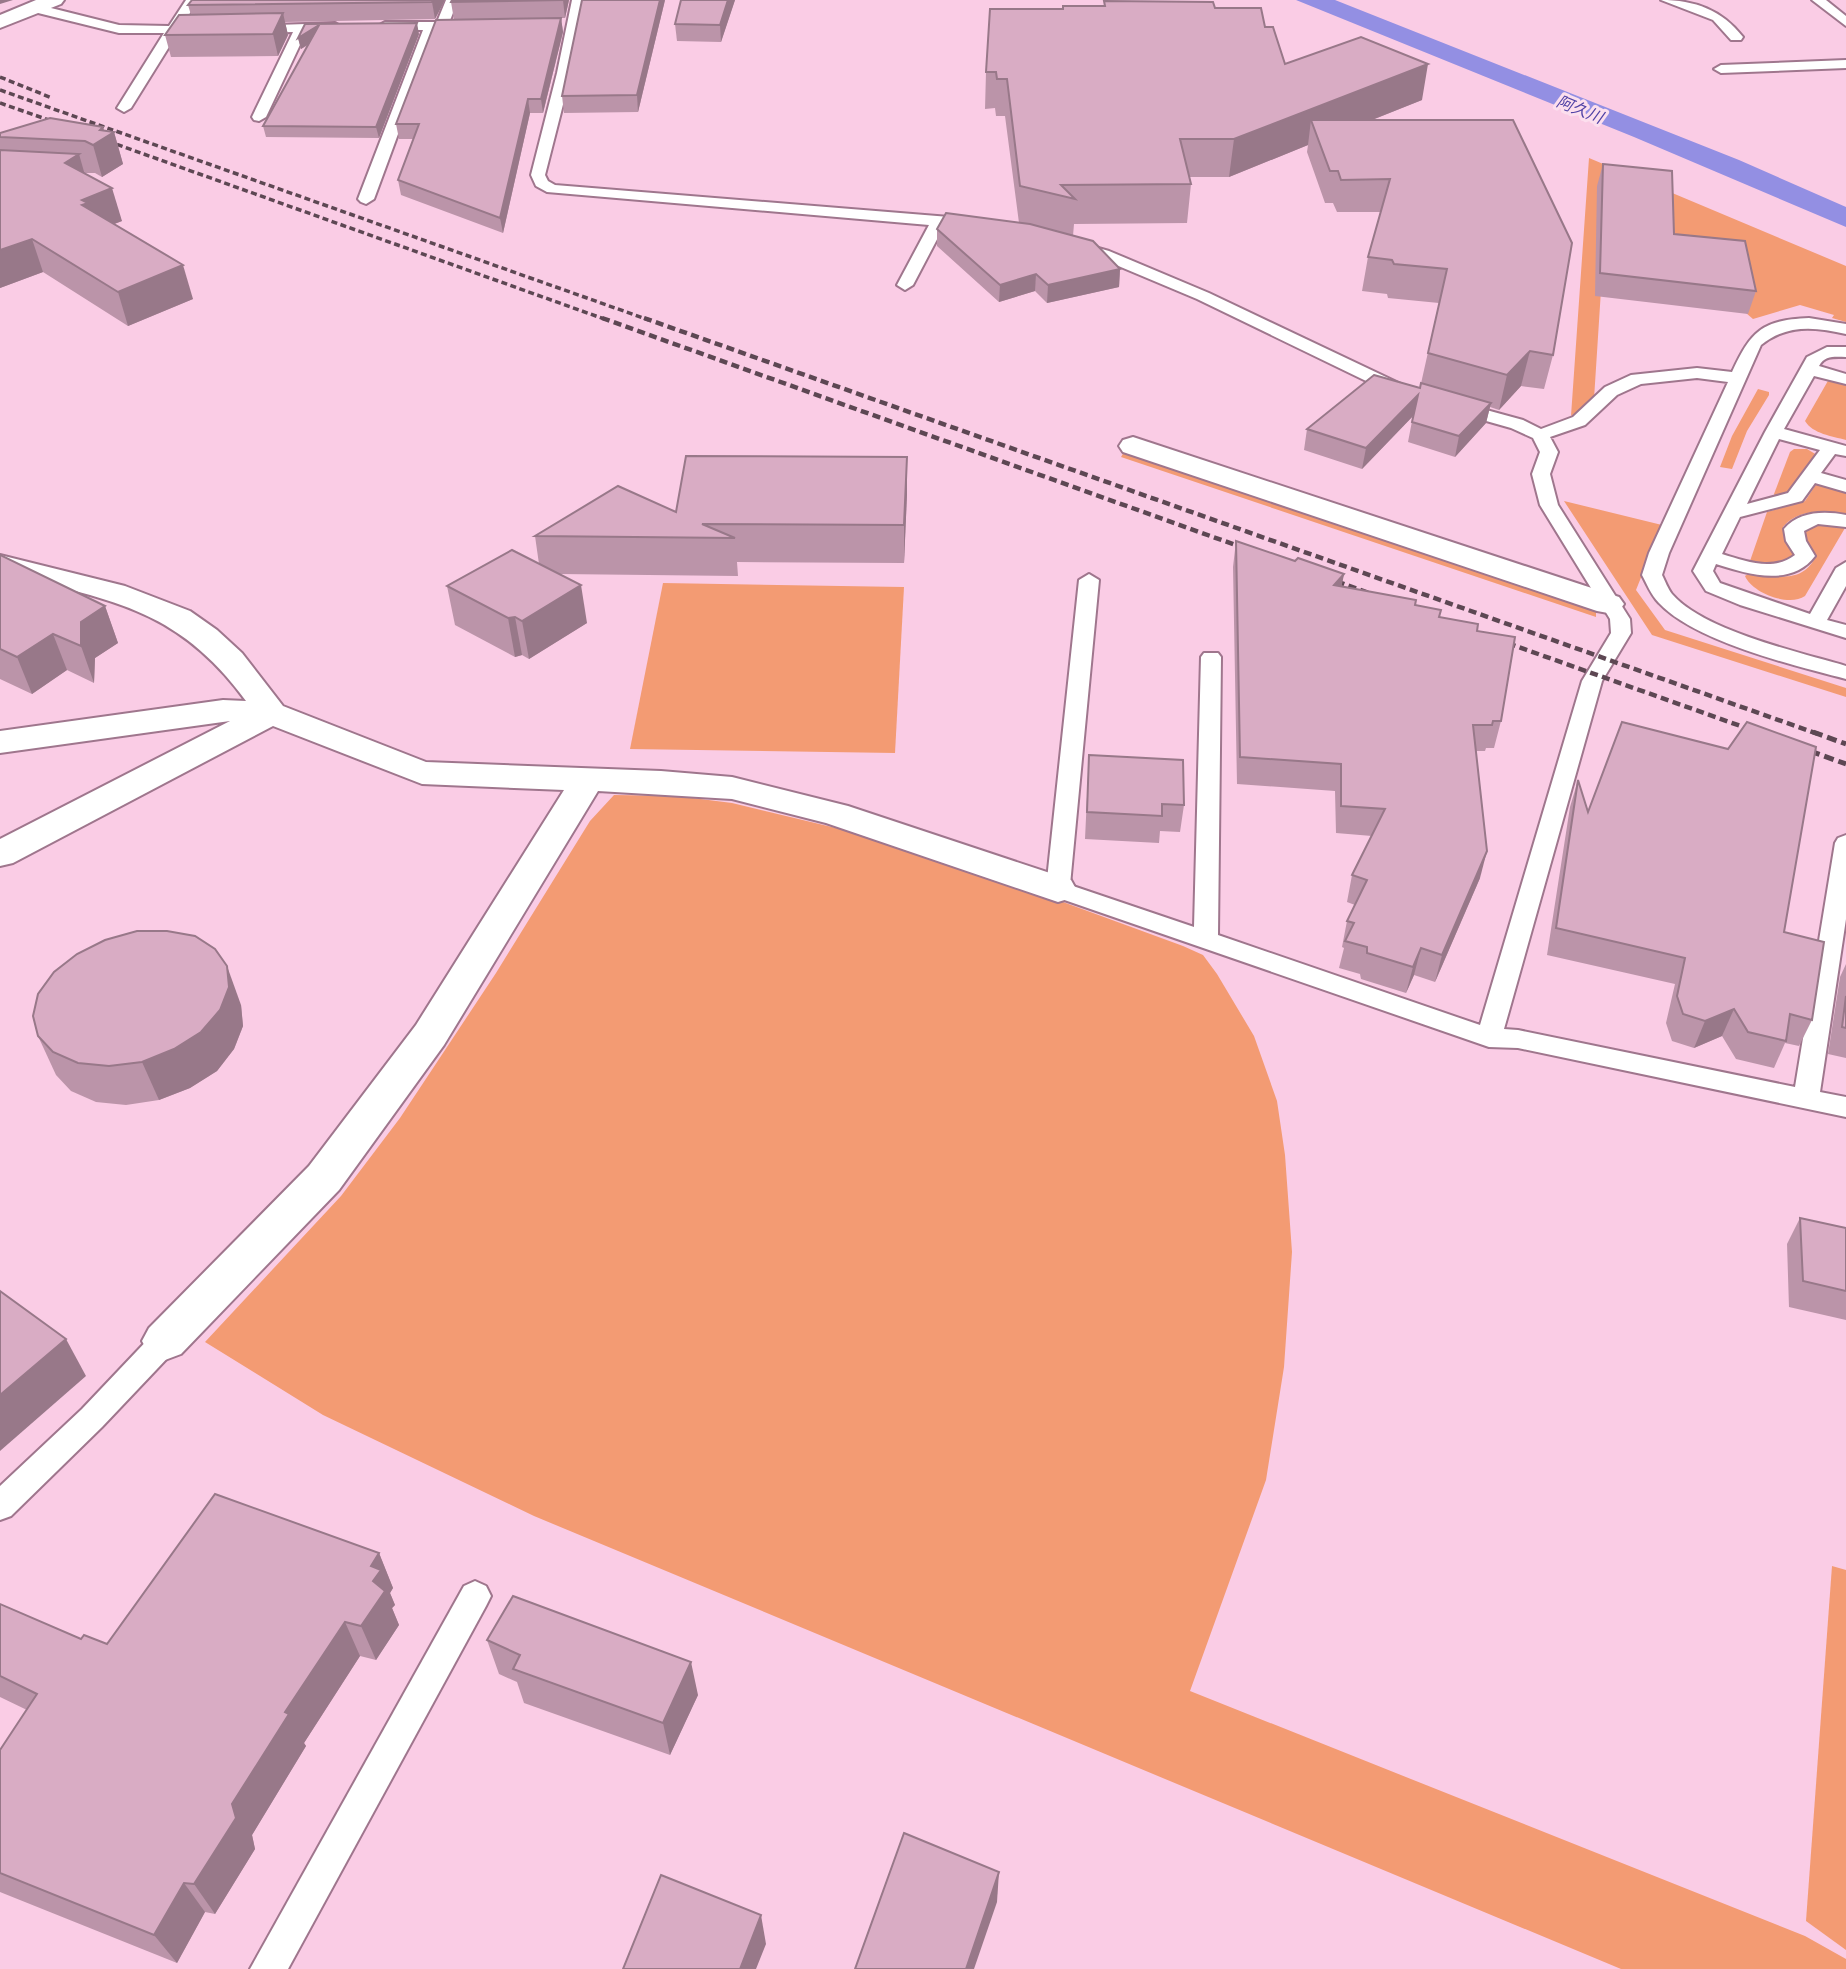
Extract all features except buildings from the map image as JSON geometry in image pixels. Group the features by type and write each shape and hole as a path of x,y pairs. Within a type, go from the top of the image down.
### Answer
{"street":[{"path":"0,22 45,4"},
{"path":"1133,446 1608,604"},
{"path":"0,564 132,598 181,619 227,657 252,684 271,713"},
{"path":"0,742 223,710 271,713 422,773 661,782 732,788 836,814 1058,889"},
{"path":"0,853 271,713"},
{"path":"165,1341 324,1178 430,1035 587,781"}],"lane":[{"path":"124,108 192,0"},
{"path":"366,199 437,25 452,0"},
{"path":"578,0 567,25 564,73 538,175 541,183 552,189 995,227"},
{"path":"1667,0 1718,17 1736,37"},
{"path":"1818,0 1846,22"},
{"path":"45,4 119,29 211,30"},
{"path":"236,29 485,26"},
{"path":"259,117 301,28"},
{"path":"1721,69 1846,64"},
{"path":"905,285 939,221"},
{"path":"1067,244 1103,254 1203,296 1377,381 1410,393"},
{"path":"1846,329 1816,323 1789,324 1769,330 1754,343 1659,553 1652,575 1666,599 1691,618 1736,638 1846,673"},
{"path":"1846,352 1827,352 1816,357 1774,432 1703,571 1713,587 1747,601 1846,632"},
{"path":"1810,369 1846,379"},
{"path":"1540,435 1579,421 1611,391 1637,379 1697,373 1739,378"},
{"path":"1444,404 1517,424 1540,435 1549,452 1541,474 1549,505 1608,604 1620,619 1621,633 1592,681 1489,1038"},
{"path":"1774,432 1838,449"},
{"path":"1732,513 1795,497 1838,449"},
{"path":"1811,476 1846,486"},
{"path":"1709,556 1750,567 1779,571 1795,567 1805,556 1794,529 1803,521 1821,518 1846,521"},
{"path":"1816,622 1846,568"},
{"path":"1088,580 1058,889 1489,1038 1518,1039 1846,1107"},
{"path":"1206,941 1211,657"},
{"path":"1806,1099 1846,843"},
{"path":"0,1506 92,1418 165,1341"},
{"path":"268,1969 475,1597"}],"shaded area":[{"path":"1589,158 1846,266 1846,322 1832,318 1834,315 1800,305 1753,319 1746,313 1603,259 1594,399 1571,416"},
{"path":"1829,379 1846,383 1846,440 1818,432 1805,421"},
{"path":"1758,389 1769,392 1769,395 1747,431 1732,469 1720,467 1732,436"},
{"path":"1794,449 1807,449 1817,455 1789,494 1776,498 1774,494 1790,452"},
{"path":"1124,452 1596,612 1596,617 1121,457"},
{"path":"1817,483 1846,490 1846,515 1812,512 1796,517 1783,527 1784,537 1795,557 1787,565 1750,561 1767,512 1805,501"},
{"path":"1564,501 1662,525 1636,590 1665,630 1846,688 1846,697 1652,635"},
{"path":"1815,523 1844,524 1845,528 1805,596 1790,600 1781,599 1763,593 1749,582 1745,576 1748,574 1794,575 1809,567 1815,558 1802,534"},
{"path":"663,583 904,587 895,753 630,749"},
{"path":"614,795 677,796 732,803 836,828 959,864 1203,955 1254,1036 1277,1101 1285,1155 1292,1252 1284,1367 1266,1480 1190,1691 1805,1936 1846,1959 1846,1969 1621,1969 534,1516 323,1415 205,1342 341,1196 400,1118 496,973 590,821"},
{"path":"1832,1566 1846,1570 1846,1950 1806,1921"}],"water":[{"name":"阿久川","path":"1296,0 1335,0 1739,160 1846,207 1846,227 1634,137"}],"railway":[{"path":"0,77 52,98"},
{"path":"0,90 649,320"},
{"path":"0,103 66,126"},
{"path":"99,138 607,320"},
{"path":"602,318 1255,552"},
{"path":"644,318 1818,734"},
{"path":"1325,577 1377,596"},
{"path":"1496,639 1763,734 1758,732"},
{"path":"1813,732 1846,744"},
{"path":"1796,746 1846,764"}]}
